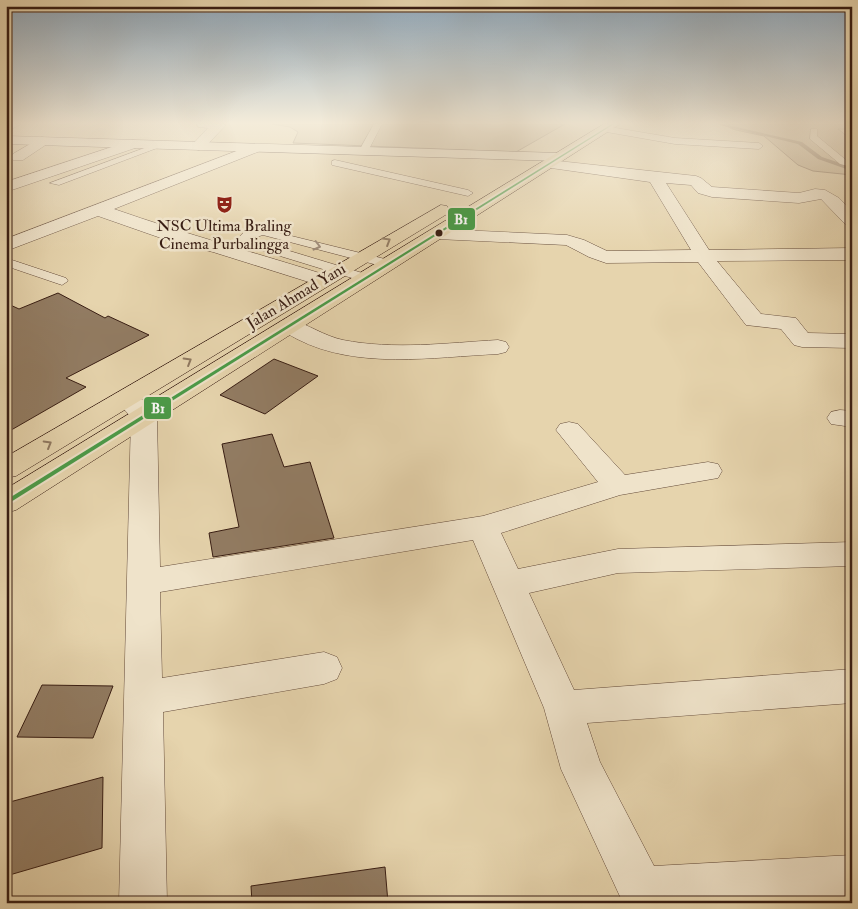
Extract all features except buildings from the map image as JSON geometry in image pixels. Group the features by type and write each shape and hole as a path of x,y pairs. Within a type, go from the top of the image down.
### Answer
{"main road":[{"name":"Jalan Ahmad Yani","path":"6,503 136,407 330,276 468,193 529,166"},
{"name":"Jalan Ahmad Yani","path":"6,469 136,407 289,326 437,234 535,166"}],"street":[{"path":"6,187 67,166"},
{"path":"6,246 207,166"},
{"path":"589,166 656,178 692,180 699,183 704,190 712,192 790,198 825,195 852,221"},
{"path":"656,178 704,257 754,320 788,323 802,340 852,341"},
{"path":"96,209 184,240 330,276"},
{"path":"437,234 567,240 582,244 591,252 606,257 852,254"},
{"path":"289,326 320,341 356,350 390,351 498,347"},
{"path":"136,407 143,582 143,903"},
{"path":"569,430 618,486"},
{"path":"143,582 483,527 618,486 708,471"},
{"path":"483,527 564,708 582,769 644,897 772,881 852,878"},
{"path":"510,584 618,561 852,554"},
{"path":"143,698 324,668"},
{"path":"564,708 852,686"}],"lane":[{"path":"55,183 101,166"},
{"path":"350,166 468,193"},
{"path":"365,278 330,276 245,242 244,238 254,233 263,232 389,264"},
{"path":"6,262 62,281"}],"shaded area":[{"path":"802,166 852,166 852,175 813,171"}],"waterway":[{"path":"844,166 852,169"}],"transit line":[{"name":"B1","path":"6,503 545,166"}],"place":[{"name":"NSC Ultima Braling Cinema Purbalingga","path":"224,205"}]}
